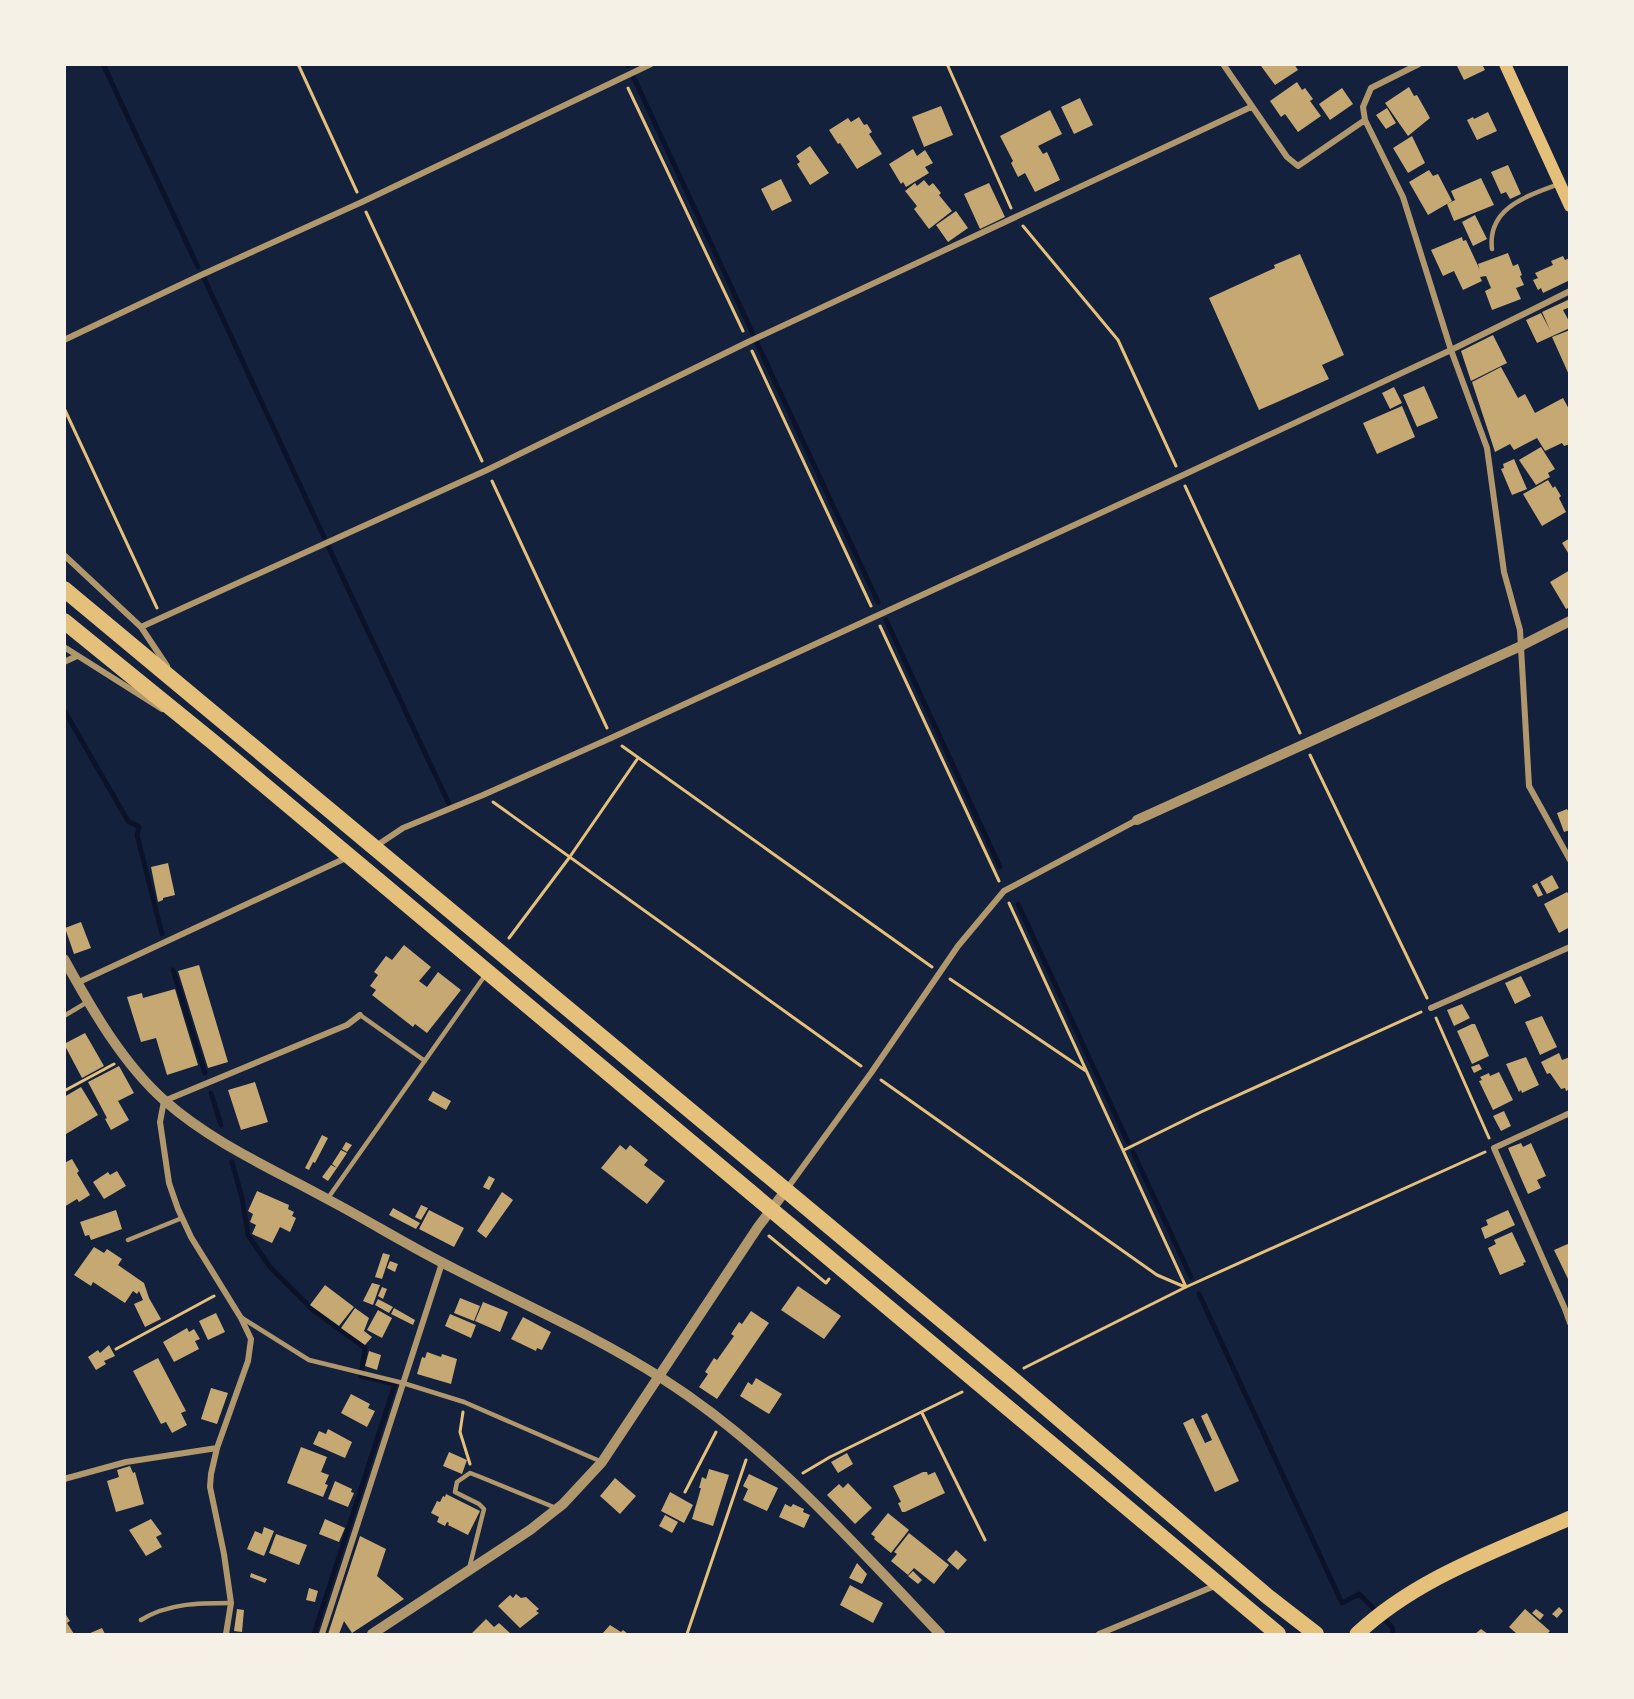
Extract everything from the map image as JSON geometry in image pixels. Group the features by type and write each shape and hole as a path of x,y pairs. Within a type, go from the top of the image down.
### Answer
{"highway":[{"path":"64,589 1010,1377 1316,1635"},
{"path":"64,621 488,972 1278,1635"}],"main road":[{"path":"1505,64 1569,206"},
{"path":"1356,1635 1372,1620 1409,1594 1440,1577 1569,1518"}],"street":[{"path":"64,340 362,202 651,64"},
{"path":"1223,64 1287,157 1298,166 1365,120"},
{"path":"1419,64 1371,88 1363,107 1365,120 1403,197 1451,350 1487,448 1504,572 1520,630 1529,786 1569,860"},
{"path":"141,627 487,470 748,342 1251,107"},
{"path":"374,847 404,828 611,738 1181,476 1451,350 1569,291"},
{"path":"64,555 141,627 180,684"},
{"path":"372,1635 558,1508 602,1462 771,1209 871,1073 958,946 1004,891 1137,820 1521,646 1569,621"},
{"path":"64,647 152,704 189,723"},
{"path":"64,662 77,656"},
{"path":"77,983 348,857"},
{"path":"1431,1008 1569,947"},
{"path":"64,959 107,1032 164,1101 237,1152 328,1199 442,1263 589,1337 659,1376 751,1443 791,1480 940,1635"},
{"path":"164,1101 347,1025 360,1015"},
{"path":"164,1101 160,1122 170,1183 182,1218 191,1238 241,1318 251,1339 248,1361 217,1448 211,1474 210,1487 224,1554 231,1603 226,1635"},
{"path":"1569,1113 1494,1148 1565,1309 1569,1323"},
{"path":"322,1635 442,1263"},
{"path":"64,1479 126,1462 217,1448"},
{"path":"1099,1635 1217,1584"}],"lane":[{"path":"1492,249 1491,237 1502,214 1511,205 1559,184"},
{"path":"328,1199 488,972"},
{"path":"64,1016 88,1001"},
{"path":"360,1015 425,1061"},
{"path":"128,1240 182,1218"},
{"path":"241,1318 309,1360 403,1383 464,1402 602,1462"},
{"path":"468,1571 484,1509 455,1492 457,1482 470,1473 558,1508"},
{"path":"141,1620 149,1615 182,1605 231,1603"}],"path":[{"path":"297,64 611,738 940,972 1088,1072"},
{"path":"947,64 1016,218 1118,340 1304,743 1431,1008 1494,1148 1186,1287 1033,1362 1010,1377"},
{"path":"623,78 876,615 1186,1287"},
{"path":"64,408 162,617"},
{"path":"499,952 639,758"},
{"path":"483,795 1157,1275 1186,1287"},
{"path":"1124,1150 1210,1108 1431,1008"},
{"path":"64,1091 127,1058"},
{"path":"116,1349 224,1290"},
{"path":"791,1480 830,1457 980,1383"},
{"path":"464,1402 460,1432 463,1446 471,1460 470,1473"},
{"path":"922,1413 985,1540"},
{"path":"685,1492 722,1420"},
{"path":"687,1635 751,1443"}],"building":[{"path":"1263,64 1294,64 1298,70 1275,85 1261,66"},
{"path":"1456,64 1482,64 1485,70 1464,80"},
{"path":"1297,82 1302,90 1305,88 1313,99 1310,101 1321,116 1298,132 1285,114 1281,117 1270,101"},
{"path":"1409,87 1414,96 1417,95 1430,118 1408,136 1385,103"},
{"path":"1342,88 1353,104 1330,120 1319,104"},
{"path":"1080,98 1093,125 1074,134 1061,107"},
{"path":"941,106 953,135 924,147 912,117"},
{"path":"1387,108 1396,123 1386,129 1376,115"},
{"path":"1050,110 1062,134 1038,146 1043,154 1047,152 1060,180 1035,192 1025,173 1018,177 1011,163 1013,161 1000,136"},
{"path":"1488,112 1497,131 1477,140 1467,120"},
{"path":"859,117 872,132 869,134 882,154 857,169 829,130 848,118 851,122"},
{"path":"1412,136 1425,163 1408,173 1393,148"},
{"path":"810,146 829,173 810,185 797,164 800,162 796,156"},
{"path":"913,149 917,156 925,150 933,163 925,167 929,173 906,187 903,182 901,184 889,164"},
{"path":"1508,165 1521,194 1510,199 1506,192 1501,194 1491,172"},
{"path":"1429,170 1433,176 1438,174 1452,201 1428,215 1409,182"},
{"path":"1481,178 1494,205 1454,221 1447,204 1455,200 1451,191"},
{"path":"781,179 792,201 772,211 761,189"},
{"path":"924,180 929,186 933,183 952,211 929,229 914,209 917,206 905,191 915,183 917,186"},
{"path":"989,183 1005,217 980,229 964,194"},
{"path":"956,211 968,228 948,242 936,225"},
{"path":"1475,215 1487,239 1473,246 1462,222"},
{"path":"1462,237 1463,241 1466,240 1480,270 1478,264 1508,253 1513,266 1518,264 1522,275 1520,276 1524,285 1516,288 1521,299 1492,310 1485,291 1491,288 1486,276 1480,277 1482,281 1463,290 1454,271 1443,276 1431,250"},
{"path":"1300,254 1344,355 1322,365 1329,379 1259,410 1209,298"},
{"path":"1563,256 1565,260 1570,258 1570,280 1543,293 1541,288 1538,290 1533,280 1538,278 1535,273 1553,265 1551,261"},
{"path":"1570,299 1570,307 1563,310 1570,323 1570,328 1537,343 1526,320 1541,313 1550,330 1542,312"},
{"path":"1570,330 1570,377 1552,337"},
{"path":"1493,335 1507,363 1471,381 1461,351"},
{"path":"1501,367 1518,398 1525,394 1535,413 1563,398 1570,411 1570,444 1564,446 1562,443 1545,451 1537,438 1514,450 1510,444 1495,452 1472,382"},
{"path":"1424,386 1438,418 1417,427 1403,395"},
{"path":"1394,387 1402,403 1390,409 1382,393"},
{"path":"1402,406 1415,437 1377,454 1363,423"},
{"path":"1541,447 1555,469 1548,473 1550,477 1536,485 1519,460"},
{"path":"1514,459 1527,489 1512,495 1501,469 1504,468 1503,464"},
{"path":"1548,480 1561,496 1559,498 1566,512 1542,526 1523,494"},
{"path":"1570,538 1570,556 1562,543"},
{"path":"1570,570 1570,607 1566,609 1550,582"},
{"path":"1567,809 1570,814 1570,830 1564,832 1557,813"},
{"path":"168,863 175,895 158,902 151,867"},
{"path":"1552,875 1559,888 1547,894 1540,882"},
{"path":"1537,883 1543,895 1538,897 1532,886"},
{"path":"1567,892 1570,896 1570,927 1559,933 1544,904"},
{"path":"81,922 91,948 74,954 65,928"},
{"path":"404,945 431,967 419,981 427,987 438,972 461,990 427,1033 415,1024 413,1027 372,995 376,990 370,986 378,975 374,972 386,956 392,960"},
{"path":"199,965 228,1062 208,1068 178,971"},
{"path":"1521,976 1531,996 1515,1004 1505,983"},
{"path":"175,989 198,1065 167,1075 156,1038 141,1042 127,997 142,993 143,998"},
{"path":"1462,1004 1470,1018 1454,1026 1447,1010"},
{"path":"1542,1016 1557,1047 1540,1055 1525,1022"},
{"path":"1475,1024 1489,1056 1472,1064 1457,1031"},
{"path":"85,1033 104,1066 82,1078 64,1044"},
{"path":"1559,1053 1562,1060 1570,1057 1570,1089 1566,1091 1565,1088 1561,1089 1550,1073 1547,1074 1541,1062"},
{"path":"1526,1057 1539,1085 1522,1093 1521,1090 1519,1092 1506,1064"},
{"path":"1479,1064 1482,1069 1474,1073 1471,1067"},
{"path":"119,1066 134,1093 118,1101 129,1120 111,1130 88,1082"},
{"path":"1499,1072 1513,1100 1493,1110 1479,1081 1482,1080 1480,1077"},
{"path":"255,1082 268,1122 241,1130 228,1090"},
{"path":"81,1087 98,1115 66,1134 64,1131 64,1097"},
{"path":"433,1091 451,1101 446,1110 428,1100"},
{"path":"1504,1111 1511,1126 1501,1131 1493,1116"},
{"path":"322,1135 328,1138 309,1170 305,1168"},
{"path":"346,1142 352,1145 347,1152 342,1149"},
{"path":"1521,1143 1523,1147 1531,1143 1546,1176 1537,1180 1541,1188 1528,1194 1508,1148"},
{"path":"620,1145 626,1150 630,1145 648,1160 644,1165 665,1181 647,1204 601,1168"},
{"path":"341,1150 347,1153 337,1168 332,1164"},
{"path":"64,1159 66,1162 72,1159 90,1195 79,1202 77,1199 64,1207"},
{"path":"331,1165 337,1168 328,1181 322,1177"},
{"path":"117,1171 126,1186 104,1199 93,1182 108,1172 110,1175"},
{"path":"489,1176 495,1179 489,1190 483,1187"},
{"path":"257,1191 289,1205 288,1209 294,1212 292,1216 296,1218 290,1232 280,1227 272,1243 252,1234 256,1225 250,1222 253,1214 248,1211"},
{"path":"502,1192 513,1200 486,1238 477,1231"},
{"path":"421,1205 428,1208 421,1220 415,1217"},
{"path":"393,1208 420,1223 416,1229 389,1215"},
{"path":"116,1210 122,1229 91,1240 89,1235 85,1236 80,1222"},
{"path":"429,1210 464,1228 454,1247 419,1229"},
{"path":"1508,1210 1515,1225 1485,1239 1481,1228 1488,1225 1486,1220"},
{"path":"1512,1232 1526,1262 1500,1275 1488,1248 1496,1244 1494,1240"},
{"path":"1570,1243 1570,1281 1569,1281 1554,1250"},
{"path":"94,1247 104,1253 107,1249 122,1259 118,1265 144,1283 149,1298 161,1319 145,1327 134,1304 143,1300 139,1291 137,1294 133,1291 125,1303 93,1282 91,1286 74,1275"},
{"path":"383,1253 390,1255 382,1279 375,1277"},
{"path":"390,1261 398,1264 395,1272 387,1268"},
{"path":"372,1283 380,1285 373,1305 363,1301"},
{"path":"325,1285 354,1307 339,1326 310,1305"},
{"path":"798,1286 841,1316 824,1339 781,1310"},
{"path":"382,1287 387,1289 383,1299 378,1296"},
{"path":"460,1298 480,1306 474,1321 454,1313"},
{"path":"378,1299 393,1307 389,1313 375,1305"},
{"path":"483,1302 508,1312 500,1332 475,1321"},
{"path":"355,1308 369,1318 364,1331 372,1337 365,1345 341,1328"},
{"path":"394,1308 415,1320 413,1325 391,1314"},
{"path":"378,1310 392,1318 382,1338 367,1330"},
{"path":"751,1311 769,1323 717,1399 699,1387 708,1374 705,1372 714,1358 717,1360 734,1336 731,1334 739,1322 742,1324"},
{"path":"216,1313 225,1332 208,1340 199,1321"},
{"path":"450,1314 476,1325 471,1338 445,1326"},
{"path":"523,1317 551,1332 542,1350 537,1348 536,1351 511,1339"},
{"path":"187,1328 189,1332 194,1329 200,1339 195,1341 199,1349 174,1362 163,1342"},
{"path":"109,1345 115,1356 104,1361 106,1364 96,1370 88,1357 98,1350 100,1353"},
{"path":"369,1351 381,1355 377,1370 365,1366"},
{"path":"427,1352 457,1359 451,1384 417,1374 422,1357 425,1358"},
{"path":"158,1358 186,1411 181,1413 187,1425 172,1433 166,1422 161,1424 133,1371"},
{"path":"756,1378 782,1394 769,1414 740,1396 748,1382 752,1385"},
{"path":"211,1388 228,1393 217,1424 201,1419"},
{"path":"351,1394 370,1404 368,1408 375,1411 367,1427 341,1413"},
{"path":"1207,1413 1239,1481 1215,1492 1183,1423 1193,1418 1205,1443 1212,1440 1201,1416"},
{"path":"328,1429 352,1442 345,1458 313,1444 319,1431 326,1434"},
{"path":"301,1447 327,1457 321,1472 329,1475 323,1497 287,1483"},
{"path":"449,1452 467,1460 462,1474 443,1466"},
{"path":"847,1453 853,1464 838,1473 831,1462"},
{"path":"130,1466 133,1473 135,1472 144,1504 116,1512 107,1481 119,1477 117,1470"},
{"path":"709,1469 729,1475 713,1526 692,1519 702,1477 706,1479"},
{"path":"927,1472 928,1475 935,1472 945,1493 902,1512 898,1503 901,1502 893,1486"},
{"path":"749,1474 778,1488 767,1511 743,1500 748,1489 743,1486"},
{"path":"615,1478 636,1496 620,1514 600,1496"},
{"path":"335,1481 352,1489 351,1492 354,1493 348,1507 328,1499"},
{"path":"848,1483 872,1508 855,1524 827,1495 839,1484 843,1488"},
{"path":"670,1492 693,1505 684,1523 661,1511"},
{"path":"446,1494 480,1511 468,1535 448,1525 447,1522 445,1526 437,1522 439,1517 431,1513 437,1501 440,1502"},
{"path":"785,1504 791,1507 793,1504 810,1515 804,1528 779,1517"},
{"path":"888,1513 909,1530 891,1553 871,1534"},
{"path":"665,1515 678,1522 672,1533 659,1526"},
{"path":"151,1519 162,1534 156,1537 162,1547 146,1556 129,1530"},
{"path":"325,1519 345,1528 339,1542 319,1534"},
{"path":"264,1527 274,1531 264,1556 247,1549 255,1531 262,1534"},
{"path":"909,1533 949,1565 934,1584 914,1568 908,1575 891,1561 897,1554 894,1552"},
{"path":"276,1534 307,1545 299,1565 269,1553"},
{"path":"360,1536 386,1549 377,1576 404,1599 352,1633 344,1621 339,1634 328,1634"},
{"path":"956,1550 967,1560 958,1570 947,1560"},
{"path":"857,1563 867,1574 862,1584 849,1578"},
{"path":"913,1571 922,1580 918,1584 908,1576"},
{"path":"251,1573 267,1579 265,1583 250,1577"},
{"path":"850,1585 883,1603 873,1623 840,1605"},
{"path":"309,1588 318,1591 315,1602 306,1600"},
{"path":"516,1594 521,1598 526,1597 539,1609 536,1611 539,1613 520,1628 498,1606 510,1595 513,1598"},
{"path":"1559,1607 1563,1611 1557,1618 1552,1614"},
{"path":"237,1609 244,1610 242,1632 234,1631"},
{"path":"1525,1609 1550,1631 1547,1634 1517,1634 1509,1627"},
{"path":"1536,1609 1544,1615 1540,1620 1532,1613"},
{"path":"64,1612 70,1621 67,1623 74,1634 64,1634"},
{"path":"486,1619 494,1627 499,1623 511,1634 471,1634"},
{"path":"610,1625 621,1632 623,1630 628,1634 602,1634"},
{"path":"102,1628 105,1634 88,1634"},
{"path":"1481,1629 1488,1634 1475,1634"}],"waterway":[{"path":"103,64 198,267"},
{"path":"633,76 753,334"},
{"path":"204,278 324,537"},
{"path":"757,343 878,602"},
{"path":"328,546 449,804"},
{"path":"886,620 1000,867"},
{"path":"64,710 128,821 139,827 137,835 162,934"},
{"path":"1018,904 1128,1142"},
{"path":"173,970 205,1073"},
{"path":"211,1093 221,1125"},
{"path":"1133,1152 1191,1277"},
{"path":"232,1162 242,1198 248,1235 270,1267 314,1311 365,1348 361,1376 395,1384 314,1634"},
{"path":"1199,1294 1342,1603 1359,1594 1392,1627 1393,1634"}]}
